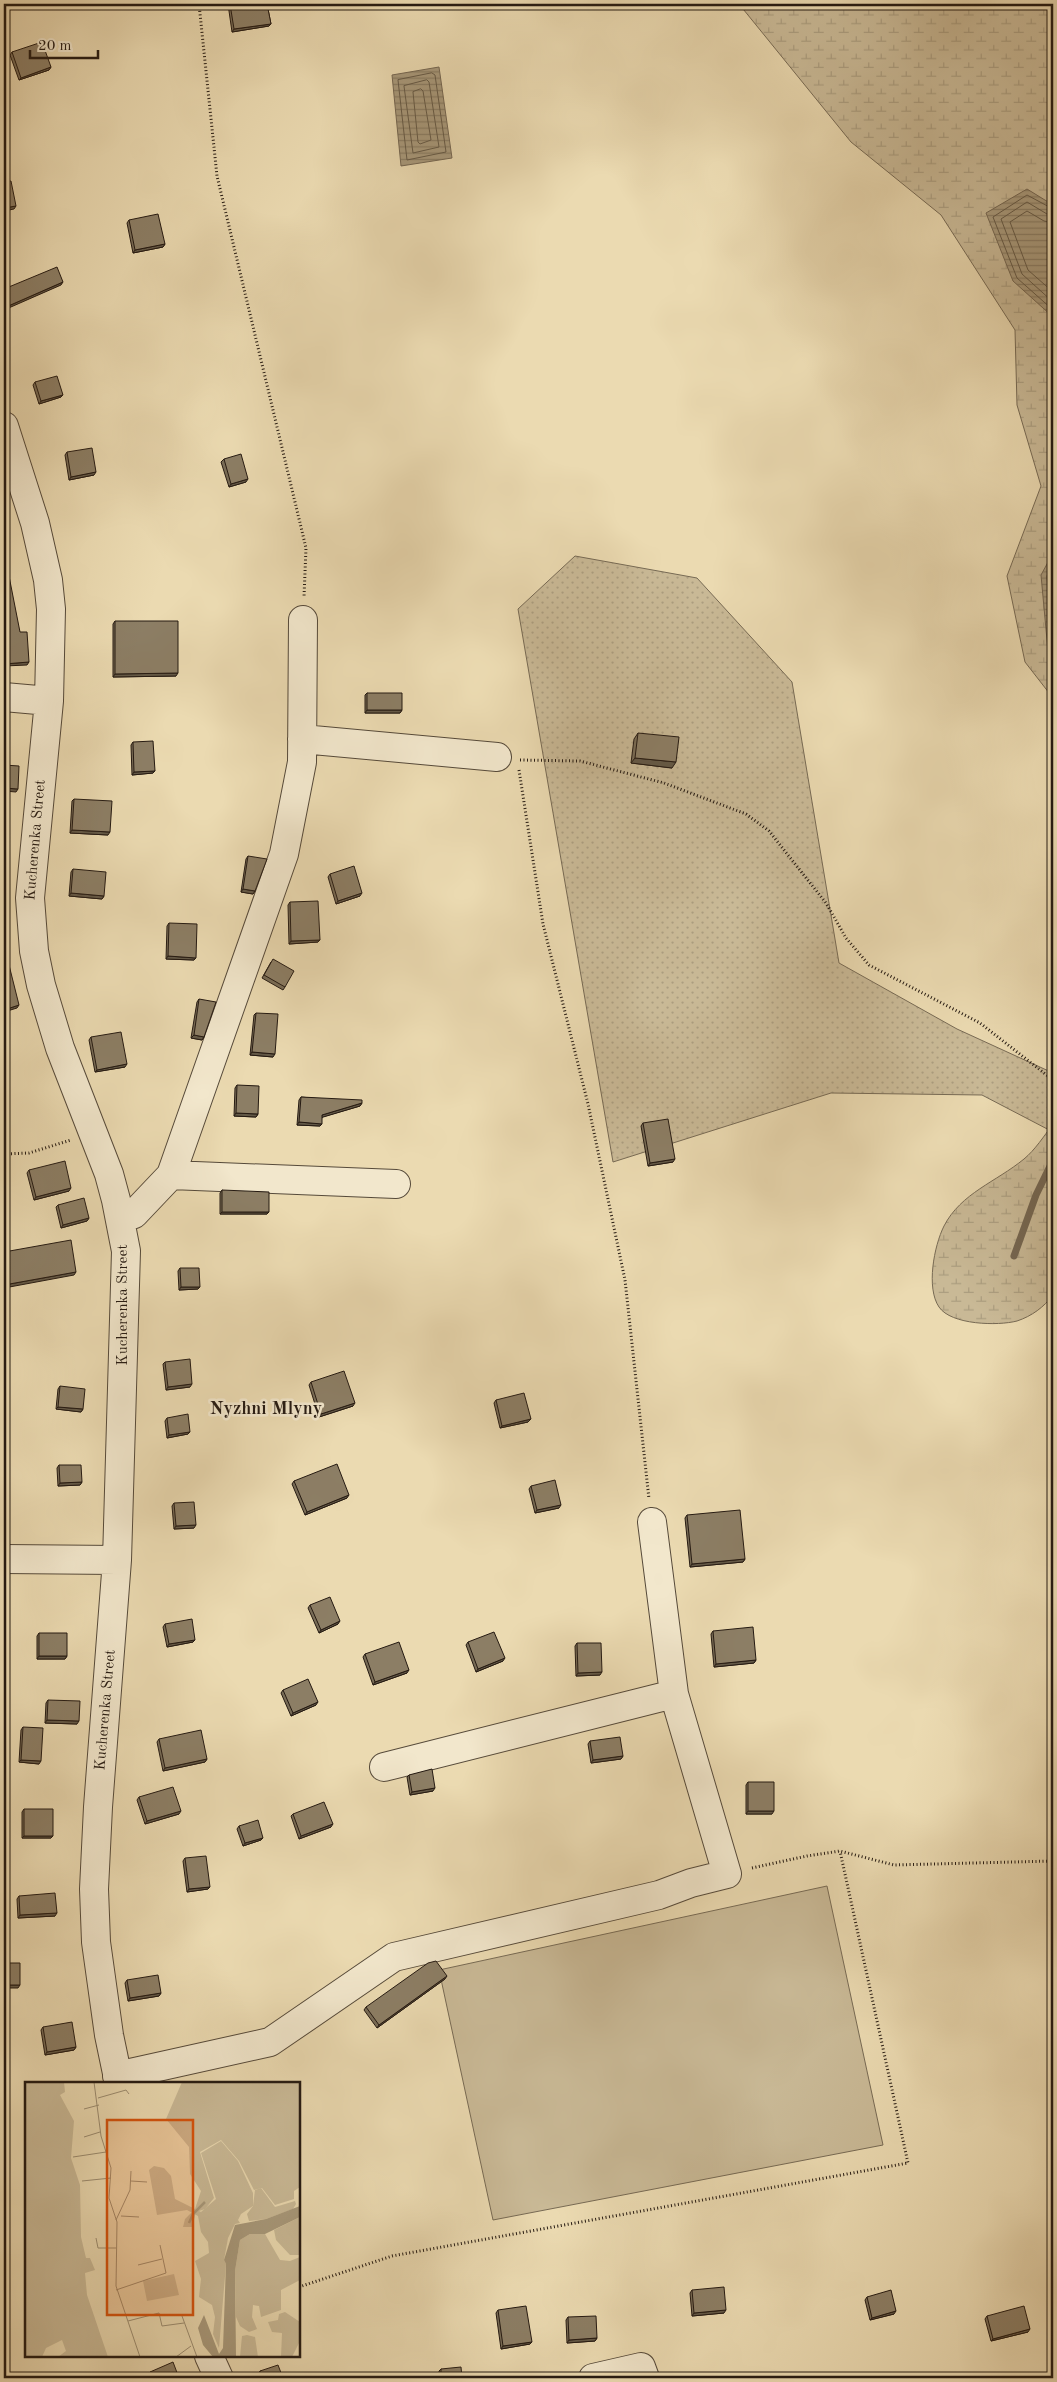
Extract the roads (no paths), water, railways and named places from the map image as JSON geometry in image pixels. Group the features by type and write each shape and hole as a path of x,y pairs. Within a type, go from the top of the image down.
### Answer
{"street":[{"name":"Kucherenka Street","path":"4,426 26,492 48,580 51,632 49,701 30,898 33,943 40,985 49,1015 72,1081 109,1174 126,1251 117,1560 98,1798 94,1889 96,1942 109,2035 118,2080"},
{"path":"120,1219 134,1214 170,1175 284,854 302,762 303,620"},
{"path":"4,697 49,701"},
{"path":"302,739 497,757"},
{"path":"170,1175 396,1184"},
{"path":"118,2080 270,2042 394,1957 659,1896 691,1883 726,1874 674,1694 652,1522"},
{"path":"4,1559 117,1560"},
{"path":"384,1766 674,1694"},
{"path":"209,2357 219,2378"},
{"path":"593,2378 641,2367 645,2378"}],"water":[{"path":"439,67 452,158 401,166 392,75"},
{"path":"1027,189 1053,205 1053,317 1013,281 986,213"},
{"path":"1053,553 1053,667 1049,662 1041,575"}],"waterway":[{"path":"1014,1256 1036,1195 1053,1160"}],"district":[{"name":"Nyzhni Mlyny","path":"266,1409"}]}
